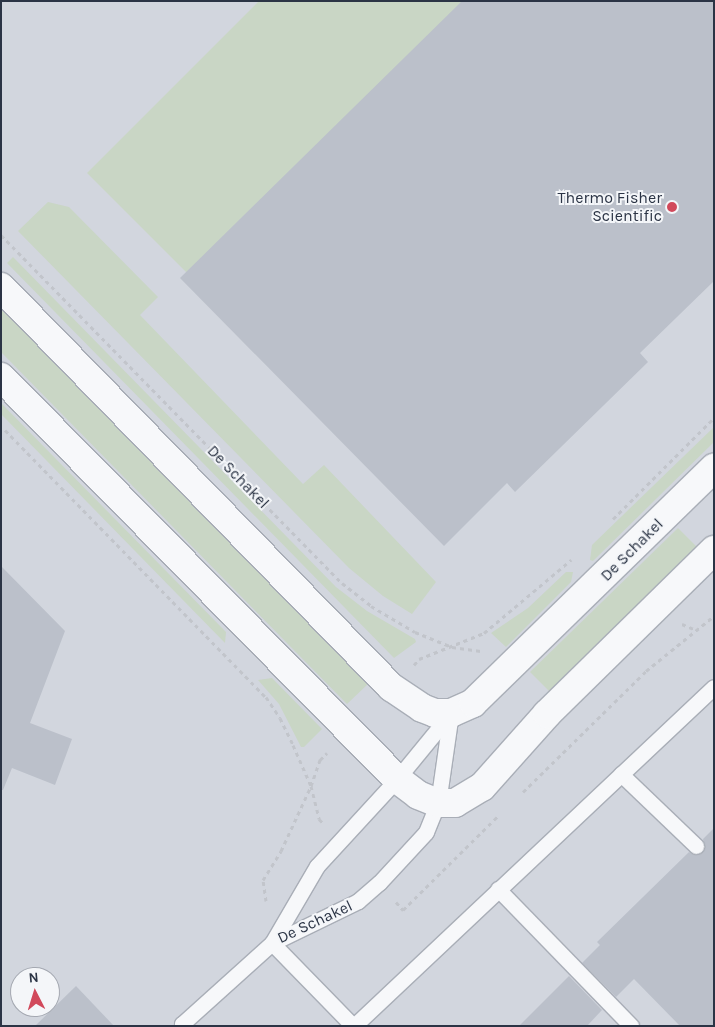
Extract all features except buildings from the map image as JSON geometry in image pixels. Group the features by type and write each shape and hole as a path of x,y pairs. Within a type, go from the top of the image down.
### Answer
{"street":[{"name":"De Schakel","path":"1,287 391,687 422,708 435,713 451,712 473,703 714,468"},
{"path":"1,377 397,780 418,795 438,803 455,803 482,787 547,714 714,550"}],"lane":[{"path":"184,1026 182,1024 272,943 353,1026 714,687"},
{"name":"De Schakel","path":"272,943 317,866 397,780 451,712"},
{"name":"De Schakel","path":"272,943 358,901 379,883 426,832 438,803 451,712"},
{"path":"621,774 696,846"},
{"path":"498,889 631,1026"}],"path":[{"name":"De Schakel","path":"1,236 342,583 371,606 415,632 452,647 484,652 506,672"},
{"path":"612,520 714,418"},
{"path":"1,426 266,697 280,718 311,786 319,819 339,842"},
{"path":"519,796 646,671 714,616"},
{"path":"547,714 574,742"},
{"path":"379,883 403,910 506,809"}],"shaded area":[{"path":"1,1 714,1 714,1026 1,1026"}],"green space":[{"path":"259,1 466,1 190,276 87,173"},
{"path":"48,202 69,207 158,297 140,315 303,484 324,465 436,582 412,614 383,596 349,568 18,231"},
{"path":"13,257 336,587 367,611 415,639 416,642 394,658 7,263"},
{"path":"1,308 369,683 347,704 1,352"},
{"path":"1,403 226,632 225,643 1,414"},
{"path":"714,427 714,442 593,561 590,560 592,545"},
{"path":"678,528 699,549 551,693 530,672"},
{"path":"566,572 573,572 571,582 506,647 491,633 528,608"},
{"path":"272,678 322,729 304,747 301,747 279,704 258,680"}],"place":[{"name":"Thermo Fisher Scientific","path":"672,207"}]}
